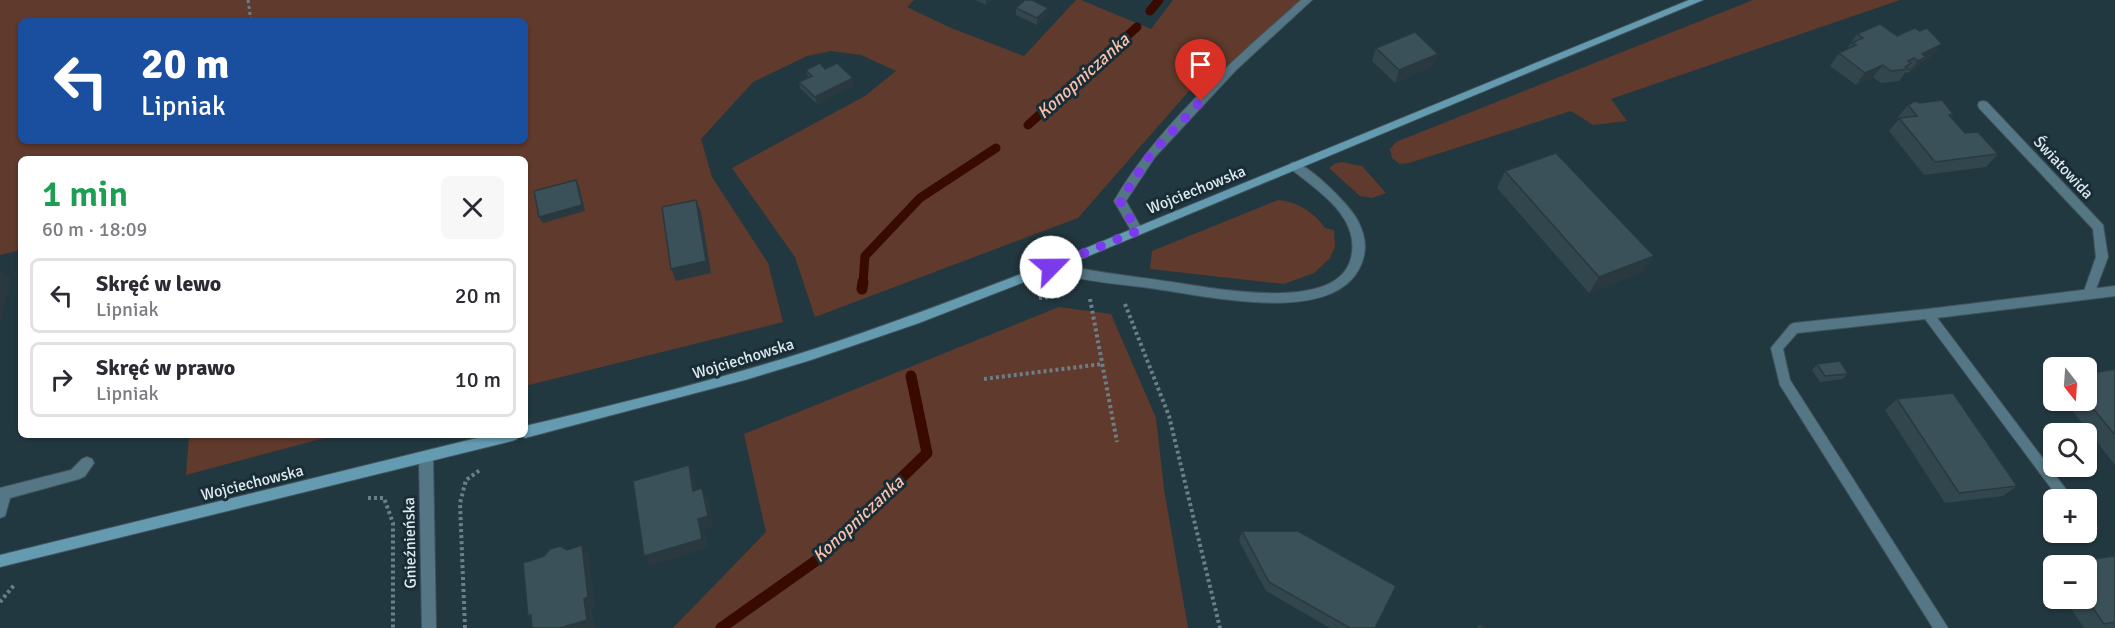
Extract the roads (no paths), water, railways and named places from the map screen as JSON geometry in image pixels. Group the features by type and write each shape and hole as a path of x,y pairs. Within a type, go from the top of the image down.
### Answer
{"street":[{"path":"1137,231 1120,201 1151,154 1233,68 1307,0"},
{"name":"Wojciechowska","path":"528,431 643,404 778,366 895,326 1051,267 1698,0"},
{"name":"Światowida","path":"1983,105 2099,228 2102,258 2090,294"},
{"path":"1051,267 1081,275 1260,297 1312,294 1328,289 1354,269 1358,259 1360,237 1345,211 1295,166"},
{"path":"1941,628 1784,381 1777,348 1794,328 2115,291"},
{"path":"1928,314 2060,489"},
{"name":"Wojciechowska","path":"0,561 500,438"},
{"name":"Gnieźnieńska","path":"426,457 429,628"},
{"path":"0,512 2,494 48,477 74,475 80,472 87,463"}],"waterway":[{"name":"Konopniczanka","path":"1150,11 1159,0"},
{"name":"Konopniczanka","path":"1028,125 1137,27"},
{"name":"Konopniczanka","path":"863,283 865,256 920,198 996,148"},
{"name":"Konopniczanka","path":"862,289 863,282"},
{"name":"Konopniczanka","path":"721,628 817,560 927,453 911,376"}]}
